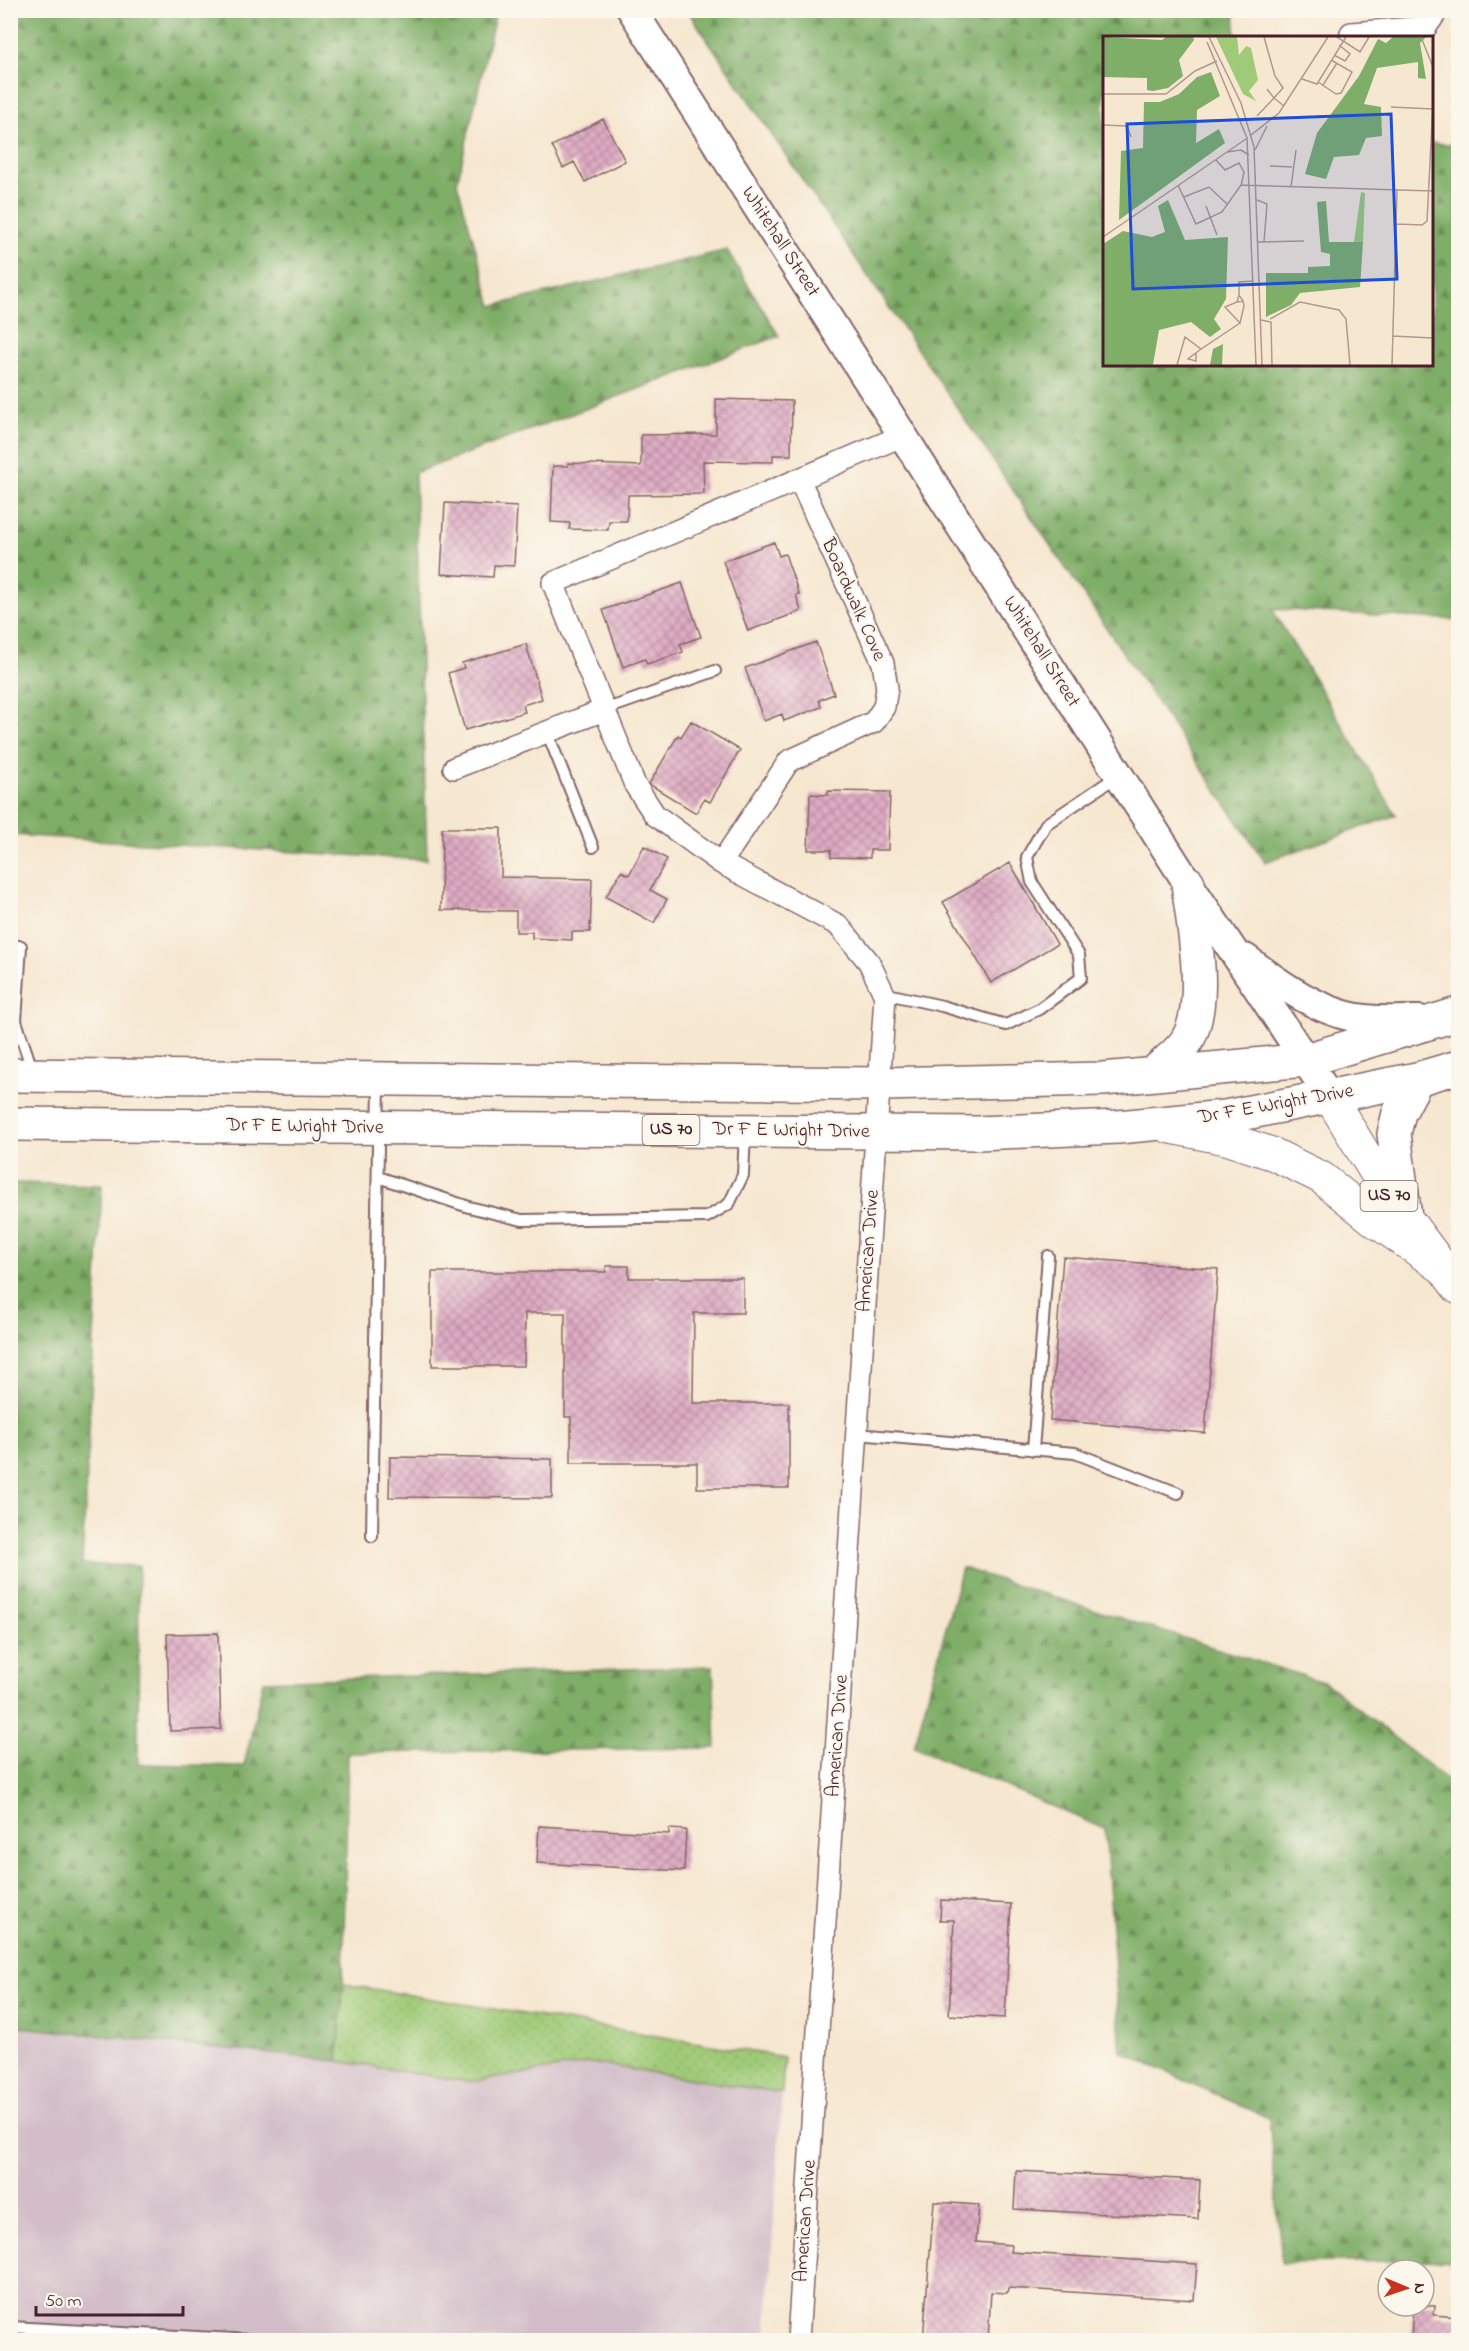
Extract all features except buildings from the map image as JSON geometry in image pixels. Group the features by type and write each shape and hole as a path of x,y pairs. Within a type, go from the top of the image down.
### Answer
{"highway":[{"path":"1153,1074 1186,1042 1193,1028 1198,1005 1198,966 1188,883"},
{"path":"10,1105 15,1102 22,1075 881,1084 1103,1079 1306,1060 1449,1017"},
{"name":"Dr F E Wright Drive","path":"10,1124 977,1133 1154,1124 1225,1117 1417,1079 1458,1067"},
{"path":"1405,1217 1394,1134 1399,1113 1417,1079"}],"main road":[{"name":"Whitehall Street","path":"1330,1097 1391,1198 1451,1278"},
{"path":"1154,1124 1228,1139 1272,1154 1322,1178 1451,1278"}],"street":[{"name":"Whitehall Street","path":"632,10 1188,883 1330,1097"},
{"path":"1351,33 1426,27 1438,10"},
{"path":"877,1132 881,1084 883,993 869,962 838,925 721,863 655,815 635,786 553,583 904,435"},
{"name":"Boardwalk Cove","path":"721,863 789,761 874,722 884,706 887,688 883,663 799,479"},
{"path":"454,768 604,710"},
{"path":"1231,947 1266,974 1313,1003 1343,1015 1383,1020 1449,1017"},
{"name":"American Drive","path":"798,2340 877,1132"}],"lane":[{"path":"604,710 715,671"},
{"path":"547,732 593,847"},
{"path":"883,993 942,1006 1006,1025 1039,1009 1081,978 1078,955 1032,882 1027,857 1046,824 1119,775"},
{"path":"10,946 21,946 13,1025 22,1075"},
{"path":"372,1536 379,1080"},
{"path":"378,1177 469,1207 522,1220 707,1217 729,1204 743,1175 745,1131"},
{"path":"1033,1449 1048,1256"},
{"path":"857,1434 1075,1453 1178,1493"},
{"path":"10,2327 252,2340"}],"shaded area":[{"path":"11,2026 338,2061 470,2082 589,2063 782,2093 766,2340 11,2340"}],"green space":[{"path":"10,11 496,11 457,183 492,306 727,250 779,336 415,473 427,860 11,835"},
{"path":"688,11 1234,11 1236,36 1103,36 1103,366 1433,366 1433,143 1458,145 1458,620 1272,609 1396,815 1265,862"},
{"path":"11,1183 102,1185 82,1564 139,1566 138,1764 244,1766 263,1681 713,1666 716,1748 348,1753 343,1984 338,2061 11,2026"},
{"path":"962,1568 1326,1683 1458,1789 1458,2260 1376,2258 1376,2261 1282,2263 1269,2118 1121,2052 1105,1829 914,1747"},
{"path":"343,1984 784,2057 782,2093 590,2063 470,2082 338,2061"}]}
